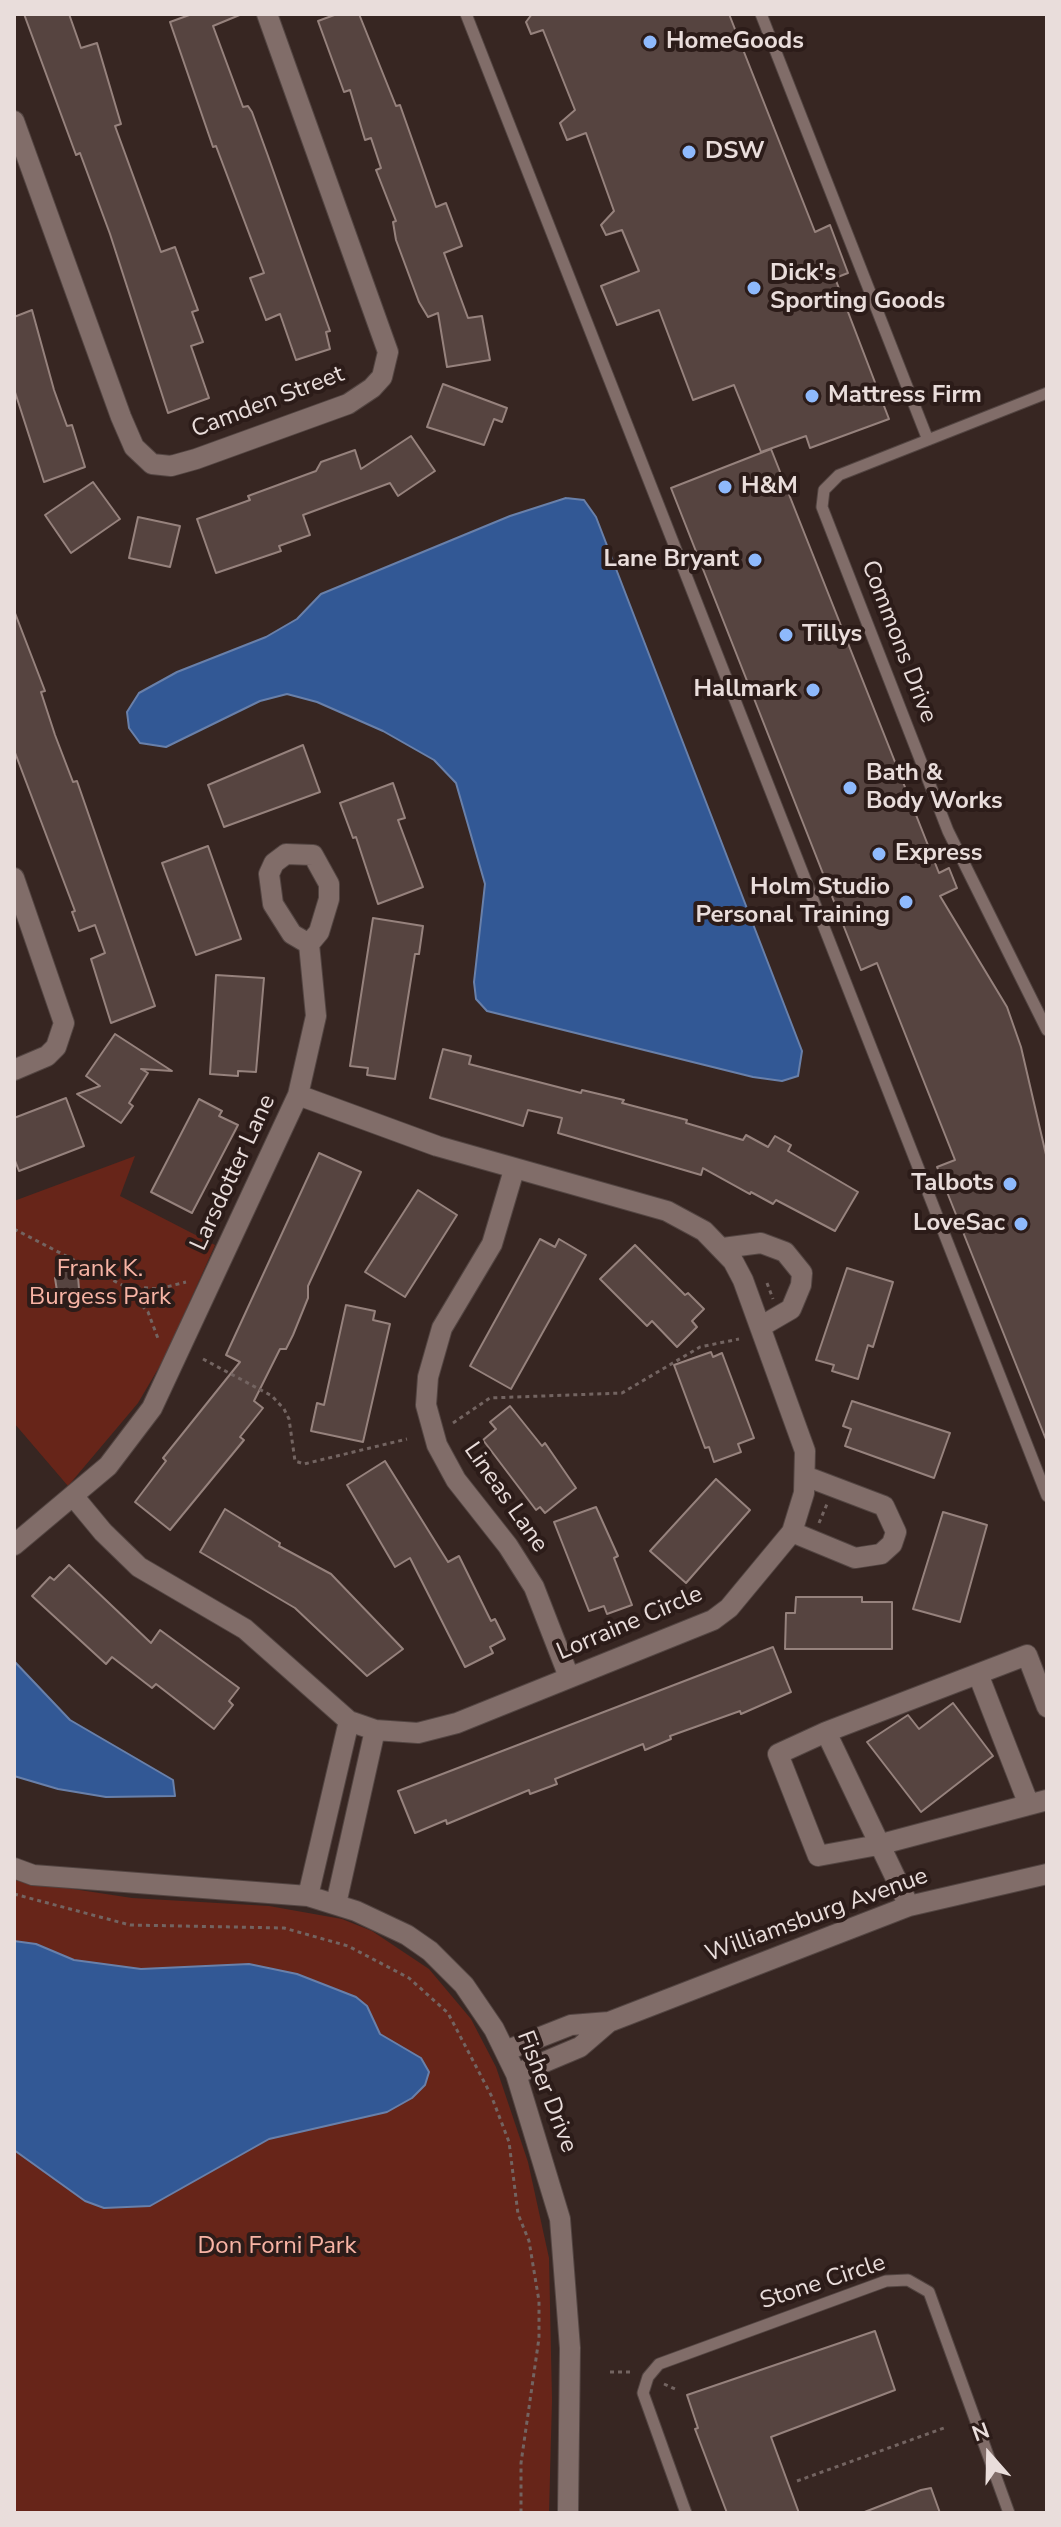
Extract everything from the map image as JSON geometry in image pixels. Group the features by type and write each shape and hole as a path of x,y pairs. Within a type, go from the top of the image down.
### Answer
{"street":[{"name":"Camden Street","path":"14,121 121,417 134,447 152,464 171,466 196,459 348,404 382,377 388,352 267,14"},
{"path":"14,878 64,1023 62,1039 47,1056 14,1070"},
{"name":"Larsdotter Lane","path":"14,1545 108,1466 134,1434 167,1381 298,1095 316,1016 309,944"},
{"name":"Lorraine Circle","path":"74,1497 103,1532 139,1567 245,1629 349,1721 375,1730 435,1730 713,1620 729,1608 792,1532 800,1513 805,1451 743,1280 723,1248 689,1221 667,1211 514,1170 298,1095"},
{"name":"Lineas Lane","path":"514,1170 492,1244 442,1328 433,1353 426,1405 437,1445 456,1480 508,1546 534,1587 569,1677"},
{"path":"723,1248 761,1243 785,1252 802,1273 801,1285 791,1309 760,1327"},
{"path":"792,1532 855,1558 881,1554 892,1544 896,1532 884,1506 805,1476"},
{"path":"978,1674 1038,1802 878,1845 818,1856 778,1754 826,1732 1027,1655 1047,1707"},
{"path":"308,1896 349,1721"},
{"path":"336,1904 375,1730"},
{"path":"826,1732 909,1906"},
{"name":"Fisher Drive","path":"14,1868 33,1875 308,1896 336,1904 383,1922 430,1951 477,2001 516,2074 549,2174 566,2261 570,2348 568,2513"},
{"name":"Williamsburg Avenue","path":"505,2051 571,2025 609,2022 909,1906 1047,1874"},
{"name":"Williamsburg Avenue","path":"516,2074 580,2047 609,2022"}],"lane":[{"path":"466,14 1047,1496"},
{"path":"761,14 928,440"},
{"name":"Commons Drive","path":"1047,393 839,475 824,490 822,507 948,831 1047,1030"},
{"name":"Stone Circle","path":"686,2513 643,2393 648,2377 659,2364 886,2281 908,2280 929,2292 1009,2513"}],"path":[{"path":"14,1229 124,1286 148,1312 159,1341"},
{"path":"124,1286 158,1289 186,1282"},
{"path":"452,1424 490,1398 622,1393 700,1347 739,1339"},
{"path":"203,1359 272,1396 284,1409 289,1419 295,1461 304,1464 407,1439"},
{"path":"816,1530 829,1496"},
{"path":"14,1894 130,1925 284,1928 361,1952 409,1978 448,2013 491,2095 509,2142 518,2214 529,2241 539,2301 539,2338 522,2450 521,2513"},
{"path":"797,2481 944,2428"}],"green space":[{"name":"Frank K. Burgess Park","path":"135,1156 120,1196 215,1245 165,1357 138,1403 68,1486 14,1423 14,1201"},
{"name":"Don Forni Park","path":"14,1880 132,1898 269,1906 342,1919 372,1931 429,1969 471,2019 496,2067 528,2162 549,2258 552,2400 549,2513 14,2513"}],"water":[{"path":"566,498 584,500 596,517 802,1051 798,1076 782,1081 753,1077 487,1011 476,999 474,982 485,884 456,783 434,760 383,731 317,702 287,694 260,701 166,747 140,743 129,728 127,712 139,693 177,672 266,637 297,619 321,594 510,516"},
{"path":"14,1661 70,1720 173,1780 175,1796 106,1797 58,1789 14,1776"},
{"path":"14,1941 36,1944 74,1960 141,1969 249,1964 297,1974 356,1997 367,2006 380,2034 421,2058 429,2072 425,2085 412,2098 387,2112 269,2139 150,2206 104,2208 85,2201 14,2150"}],"building":[{"path":"24,14 69,14 81,48 97,43 121,124 115,126 161,252 175,247 198,310 192,312 203,342 191,346 209,398 168,413 110,234 80,153 76,155"},
{"path":"192,14 242,14 213,26 243,107 248,106 252,112 268,156 330,331 326,332 330,349 296,360 280,314 266,320 250,278 264,273 216,146 213,147 170,22"},
{"path":"337,14 359,14 396,106 400,105 436,207 446,203 462,246 444,253 468,318 482,316 490,360 447,367 438,313 428,317 419,302 396,240 393,222 396,221 376,170 381,168 371,138 365,140 350,90 344,92 318,21"},
{"path":"532,14 729,14 815,232 830,225 848,273 835,278 889,419 810,448 806,436 761,452 734,385 693,400 659,310 617,325 601,286 639,271 622,230 606,235 601,225 614,211 586,133 567,140 560,123 575,110 543,30 531,34 526,22"},
{"path":"32,310 54,390 67,426 72,425 85,467 44,482 14,389 14,317"},
{"path":"443,384 507,408 502,422 494,419 484,445 427,427"},
{"path":"411,436 435,471 398,496 390,483 303,515 310,535 279,546 281,551 216,573 197,519 250,500 248,496 316,471 321,462 355,450 361,469"},
{"path":"771,449 939,873 949,868 957,888 940,896 1007,1007 1021,1047 1047,1159 1047,1442 937,1167 955,1160 877,963 861,970 671,488"},
{"path":"93,482 120,519 71,553 45,515"},
{"path":"138,517 180,526 170,567 129,558"},
{"path":"15,613 45,691 41,692 55,735 73,782 77,781 155,1006 111,1023 91,959 105,953 95,925 79,931 72,912 75,911 14,750"},
{"path":"303,745 320,792 224,827 208,785"},
{"path":"393,783 405,818 398,820 423,887 378,904 356,837 353,838 340,803"},
{"path":"208,846 241,939 196,955 162,863"},
{"path":"373,918 423,926 419,954 415,954 395,1079 367,1075 368,1068 350,1066"},
{"path":"216,975 264,978 256,1072 238,1071 238,1076 210,1074"},
{"path":"115,1034 172,1071 141,1069 148,1073 129,1103 133,1106 121,1123 77,1094 100,1086 86,1076"},
{"path":"443,1049 471,1056 469,1064 581,1093 582,1090 624,1100 622,1103 687,1120 686,1123 743,1140 746,1135 768,1147 775,1136 791,1145 788,1151 858,1192 835,1231 776,1200 773,1204 750,1194 703,1168 701,1175 558,1133 562,1118 528,1110 523,1126 430,1098"},
{"path":"66,1098 84,1146 19,1171 14,1158 14,1118"},
{"path":"199,1099 222,1111 219,1116 238,1125 192,1213 151,1192"},
{"path":"319,1153 361,1172 308,1286 308,1298 293,1335 286,1349 280,1349 254,1401 263,1408 240,1437 244,1440 170,1530 135,1502 166,1461 163,1458 240,1362 226,1355"},
{"path":"418,1190 457,1215 405,1297 365,1272"},
{"path":"540,1239 555,1247 559,1239 586,1255 511,1389 470,1366"},
{"path":"635,1245 685,1295 688,1293 704,1309 692,1321 697,1327 677,1347 652,1321 647,1326 600,1279"},
{"path":"847,1268 893,1282 873,1347 868,1345 858,1379 832,1371 834,1365 816,1360"},
{"path":"66,1270 78,1276 79,1289 69,1296 57,1291 55,1278"},
{"path":"346,1305 375,1311 373,1320 390,1324 363,1442 311,1431 317,1403 324,1405"},
{"path":"711,1352 713,1357 722,1353 754,1438 738,1444 741,1452 714,1462 709,1447 705,1448 674,1365"},
{"path":"852,1401 950,1433 934,1478 845,1446 851,1429 843,1426"},
{"path":"510,1406 542,1446 545,1443 576,1488 545,1513 540,1507 536,1510 483,1440 496,1429 490,1422"},
{"path":"385,1461 448,1562 459,1556 491,1621 495,1619 505,1639 490,1647 493,1653 465,1667 410,1558 395,1567 347,1485"},
{"path":"716,1479 750,1510 686,1583 650,1551"},
{"path":"596,1507 618,1556 614,1558 632,1605 607,1614 604,1606 589,1611 554,1522"},
{"path":"225,1509 280,1543 279,1546 331,1574 403,1649 367,1676 295,1608 200,1552"},
{"path":"943,1512 987,1525 960,1622 913,1609"},
{"path":"69,1565 151,1643 160,1630 239,1688 229,1701 233,1705 214,1729 156,1684 152,1688 112,1657 106,1664 32,1596 50,1577 54,1580"},
{"path":"796,1597 862,1597 862,1602 892,1602 892,1649 785,1649 786,1613 795,1613"},
{"path":"773,1647 791,1692 741,1714 740,1711 670,1736 671,1739 645,1750 643,1744 555,1779 557,1784 530,1794 529,1790 447,1824 446,1820 415,1833 398,1791"},
{"path":"953,1703 993,1756 921,1812 867,1742 908,1715 919,1729"},
{"path":"875,2331 895,2390 771,2437 799,2513 727,2513 695,2429 698,2428 687,2395"},
{"path":"931,2488 940,2513 862,2513 921,2490"}],"place":[{"name":"HomeGoods","path":"650,42"},
{"name":"DSW","path":"689,152"},
{"name":"Dick's Sporting Goods","path":"754,288"},
{"name":"Mattress Firm","path":"812,396"},
{"name":"H&M","path":"725,487"},
{"name":"Lane Bryant","path":"755,560"},
{"name":"Tillys","path":"786,635"},
{"name":"Hallmark","path":"813,690"},
{"name":"Bath & Body Works","path":"850,788"},
{"name":"Express","path":"879,854"},
{"name":"Holm Studio Personal Training","path":"906,902"},
{"name":"Talbots","path":"1010,1184"},
{"name":"LoveSac","path":"1021,1224"}]}
